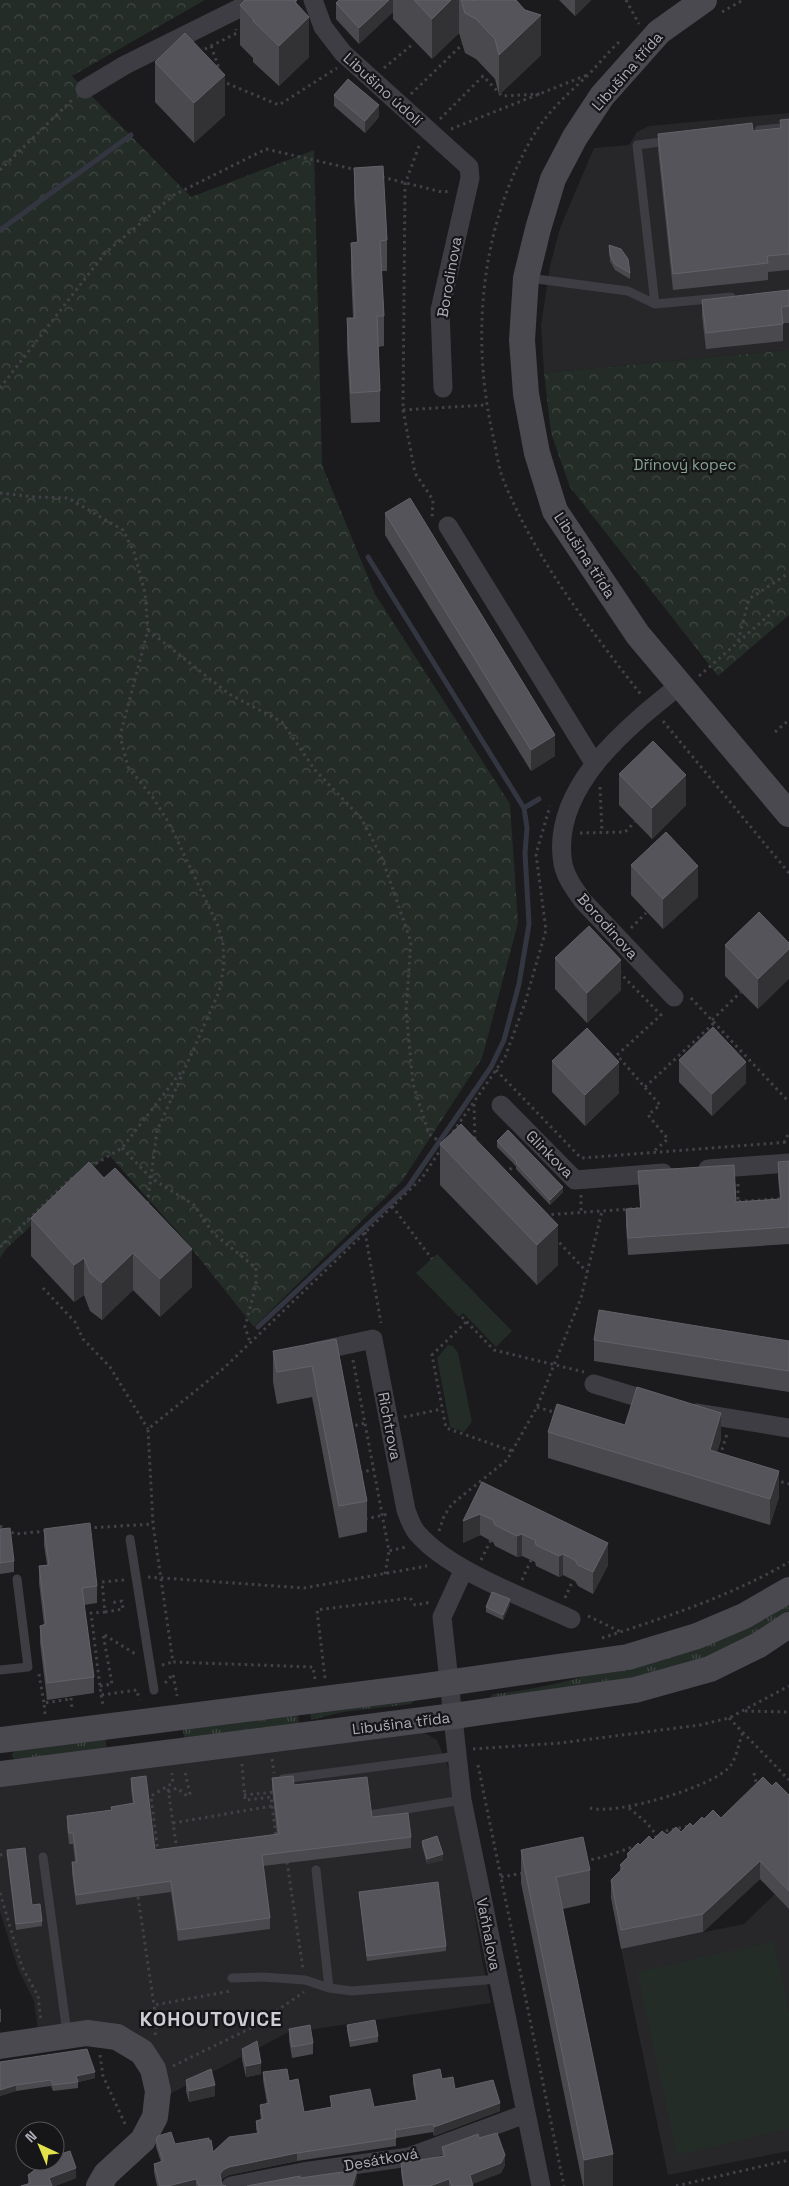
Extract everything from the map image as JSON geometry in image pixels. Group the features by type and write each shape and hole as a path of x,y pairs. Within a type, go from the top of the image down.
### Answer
{"street":[{"path":"85,89 125,65 256,0"},
{"name":"Libušino údolí","path":"313,0 324,27 343,53 469,167"},
{"name":"Libušina třída","path":"710,8 660,32 596,104 553,179 526,278 522,340 526,394 537,453 555,511 634,630 789,814"},
{"name":"Borodinova","path":"443,388 440,310 470,178 469,167"},
{"path":"440,523 594,763"},
{"name":"Borodinova","path":"680,685 652,708 594,763 578,788 568,813 561,840 564,866 571,884 583,901 680,995"},
{"name":"Glinkova","path":"501,1105 575,1180 789,1163"},
{"name":"Richtrova","path":"292,1357 374,1339 406,1510 416,1532 437,1553 472,1566 574,1612"},
{"path":"594,1384 677,1409 789,1428"},
{"path":"450,1681 442,1617 472,1566"},
{"path":"0,1740 575,1666 628,1657 697,1636 744,1616 789,1590"},
{"name":"Libušina třída","path":"0,1774 454,1716 635,1690 710,1669 759,1645 789,1625"},
{"name":"Vaňhalova","path":"450,1681 454,1716 463,1752 462,1800 541,2186"},
{"path":"0,2046 67,2029 87,2034 117,2037 142,2052 153,2069 158,2091 155,2117 142,2140 106,2174 99,2186"},
{"name":"Desátková","path":"231,2186 303,2172 409,2157 526,2114"}],"lane":[{"path":"751,132 789,127"},
{"path":"655,304 637,145 684,140"},
{"path":"526,278 628,290 655,304 740,296"},
{"path":"130,1539 154,1690"},
{"path":"0,1670 28,1667 17,1579"},
{"path":"275,1780 463,1752"},
{"path":"375,1814 462,1800"},
{"path":"43,1857 67,2029"},
{"path":"316,1870 329,1988"},
{"path":"232,1978 263,1977 305,1980 329,1988 352,1991 498,1978"}],"path":[{"path":"626,0 640,24"},
{"path":"710,8 743,0"},
{"path":"195,54 237,33 233,22"},
{"path":"407,98 468,38"},
{"path":"379,72 413,44"},
{"path":"211,46 224,82 279,105 342,65"},
{"path":"443,132 590,74"},
{"path":"435,124 483,76 502,96 543,94"},
{"path":"219,88 224,82"},
{"path":"0,170 85,89"},
{"path":"421,140 405,184 403,410 415,473 433,500 440,523"},
{"path":"0,388 105,253 174,195 266,148 362,171"},
{"path":"379,176 442,192 452,191 456,185"},
{"path":"403,410 486,405"},
{"path":"0,493 68,498 123,530 134,552 146,593 148,630 120,736 128,768 154,799 170,825 218,926 223,944 224,965 219,992 157,1131 147,1208"},
{"path":"738,642 749,599 789,573"},
{"path":"680,685 698,677 775,610"},
{"path":"148,630 229,694 282,722 314,770 361,818 382,858 411,942 406,1010 413,1084 429,1134 444,1145"},
{"path":"660,717 789,873"},
{"path":"774,732 789,720"},
{"path":"600,786 602,832"},
{"path":"148,1429 224,1368 422,1178 505,1057 525,1003 546,930 536,854 549,808 554,800"},
{"path":"572,833 625,832 635,822"},
{"path":"627,932 646,913"},
{"path":"614,966 661,1015 617,1055 660,1105 648,1114 668,1139 653,1152"},
{"path":"645,1087 713,1022 741,992"},
{"path":"680,995 713,1022 789,1102"},
{"path":"736,1059 742,1053"},
{"path":"0,1247 70,1178 122,1148 184,1068"},
{"path":"496,1070 581,1158 789,1142"},
{"path":"474,1103 476,1146"},
{"path":"784,1143 789,1132"},
{"path":"122,1148 150,1178 194,1205 212,1233 256,1268 256,1285 245,1327 250,1342"},
{"path":"503,1176 520,1160"},
{"path":"738,1178 738,1201"},
{"path":"581,1189 581,1212"},
{"path":"729,1202 789,1198"},
{"path":"392,1206 432,1259"},
{"path":"543,1215 651,1207"},
{"path":"436,1539 444,1516 452,1504 507,1460 537,1407 581,1298 602,1211"},
{"path":"364,1232 382,1330"},
{"path":"554,1237 588,1272"},
{"path":"43,1288 75,1322 84,1338 110,1367 148,1429 152,1524 173,1662 313,1666 316,1680"},
{"path":"466,1322 432,1355 446,1428 512,1451"},
{"path":"352,1355 389,1551 385,1574"},
{"path":"537,1407 564,1415"},
{"path":"398,1418 442,1409"},
{"path":"349,1427 365,1423"},
{"path":"718,1462 725,1439"},
{"path":"358,1474 374,1469"},
{"path":"771,1479 789,1484"},
{"path":"365,1519 396,1514"},
{"path":"84,1529 152,1524"},
{"path":"0,1526 15,1534 54,1531"},
{"path":"472,1566 491,1540"},
{"path":"389,1551 411,1545"},
{"path":"520,1583 531,1560"},
{"path":"597,1640 708,1601 770,1573 789,1562"},
{"path":"105,1612 102,1582 159,1577 304,1588 435,1565"},
{"path":"573,1580 574,1612 621,1632"},
{"path":"325,1681 317,1610 410,1598 415,1605 440,1600"},
{"path":"103,1705 91,1613 123,1609 122,1601 110,1603"},
{"path":"100,1686 112,1684 104,1634 150,1663"},
{"path":"28,1667 38,1666 45,1714"},
{"path":"165,1683 173,1674 176,1696"},
{"path":"564,2186 500,1877 463,1752 648,1733 700,1725 729,1718 789,1686"},
{"path":"101,1695 137,1690 139,1700"},
{"path":"70,1693 72,1710"},
{"path":"44,1703 71,1699"},
{"path":"742,1711 789,1712"},
{"path":"729,1718 789,1780"},
{"path":"590,1808 598,1811 629,1807 660,1799 718,1777 731,1765 743,1732"},
{"path":"242,1762 245,1800 271,1797 276,1840"},
{"path":"178,1854 168,1791 177,1788 187,1796 190,1794 185,1771"},
{"path":"754,1772 758,1790 761,1787"},
{"path":"158,1854 150,1796 173,1783 172,1773"},
{"path":"244,1795 275,1791 280,1838"},
{"path":"173,1823 272,1806"},
{"path":"629,1807 647,1823 657,1836"},
{"path":"584,1861 644,1844 666,1830 695,1825"},
{"path":"0,1855 13,1853"},
{"path":"500,1877 528,1872"},
{"path":"0,1893 22,1967 38,1996 42,2026 67,2029"},
{"path":"138,1897 157,2025 153,2045 142,2052"},
{"path":"297,1989 306,1990"},
{"path":"154,2005 236,1990"},
{"path":"98,2047 103,2076 129,2133"},
{"path":"676,2186 789,2160"}],"shaded area":[{"path":"789,113 789,350 544,373 541,325 550,266 560,228 594,148 629,145 637,132 649,126"},
{"path":"421,1731 437,1740 451,1774 491,2003 287,2033 168,2095 146,2044 38,2030 34,2001 18,1969 0,1912 0,1784"},
{"path":"789,1880 789,2151 668,2175 621,1949 744,1924"}],"green space":[{"path":"0,0 205,0 72,76 191,197 314,150 322,465 375,594 510,804 518,923 482,1058 402,1181 254,1327 184,1239 108,1154 6,1249 0,1258"},
{"name":"Dřínový kopec","path":"789,350 789,615 718,676 570,487 551,433 544,373"},
{"path":"437,1254 512,1331 496,1347 463,1313 459,1317 416,1273"},
{"path":"448,1345 453,1346 458,1353 472,1422 464,1432 450,1427 437,1358"},
{"path":"789,1604 789,1614 711,1657 634,1679 489,1698 493,1694 569,1680 606,1670 680,1645"},
{"path":"415,1700 411,1704 343,1712 311,1720 310,1710"},
{"path":"298,1711 299,1724 185,1741 182,1726"},
{"path":"105,1736 107,1750 14,1759 12,1756 14,1749"},
{"path":"774,1941 789,2011 789,2129 677,2155 637,1972"}],"building":[{"path":"245,0 297,0 295,2 309,17 279,46 253,21 240,5"},
{"path":"339,0 389,0 359,28 336,3"},
{"path":"414,0 451,0 432,19"},
{"path":"461,0 516,0 525,10 541,15 499,55 495,39 476,19 465,13"},
{"path":"185,33 225,75 194,103 155,62"},
{"path":"348,79 379,105 365,121 334,95"},
{"path":"789,119 789,254 767,256 768,263 673,274 658,134 752,123 753,131 781,128 780,120"},
{"path":"383,166 387,240 380,241 384,316 377,316 380,391 351,393 347,318 355,318 351,243 358,242 354,168"},
{"path":"609,245 621,249 628,259 630,273 615,264 610,255"},
{"path":"789,290 789,306 781,307 783,324 706,333 702,300"},
{"path":"410,498 555,735 531,750 385,513"},
{"path":"653,741 686,775 652,808 619,774"},
{"path":"666,832 698,866 663,899 631,865"},
{"path":"759,912 789,943 789,949 758,979 725,945"},
{"path":"589,926 621,960 587,993 555,958"},
{"path":"713,1027 746,1062 712,1094 679,1060"},
{"path":"587,1028 619,1062 585,1095 552,1061"},
{"path":"461,1124 558,1225 537,1245 440,1144"},
{"path":"508,1130 563,1187 550,1200 497,1141"},
{"path":"789,1161 789,1227 628,1238 626,1209 641,1208 638,1171 734,1165 736,1202 781,1199 778,1162"},
{"path":"89,1162 104,1178 115,1168 192,1249 160,1279 133,1253 102,1283 90,1273 84,1258 74,1265 31,1218"},
{"path":"599,1310 789,1341 789,1371 594,1340"},
{"path":"336,1339 367,1501 339,1506 312,1366 277,1372 273,1351"},
{"path":"637,1387 721,1413 710,1450 779,1471 770,1499 548,1432 557,1404 625,1425"},
{"path":"482,1482 608,1543 593,1572 578,1565 575,1560 563,1554 559,1556 536,1545 535,1540 522,1534 517,1536 495,1525 493,1520 480,1514 463,1521"},
{"path":"90,1523 97,1586 82,1588 94,1677 47,1683 40,1626 46,1624 39,1566 49,1565 44,1529"},
{"path":"10,1528 14,1561 0,1563 0,1529"},
{"path":"492,1592 510,1599 503,1615 486,1607"},
{"path":"146,1776 155,1850 279,1834 272,1778 293,1776 294,1785 367,1777 372,1817 408,1813 411,1837 262,1855 270,1918 178,1930 171,1881 76,1895 72,1862 77,1862 73,1833 69,1833 67,1816 112,1810 111,1807 134,1803 131,1778"},
{"path":"763,1777 772,1786 776,1782 789,1795 789,1891 760,1861 703,1914 621,1930 611,1880 623,1868 620,1865 629,1856 627,1854 638,1843 640,1845 649,1836 653,1840 662,1831 667,1835 676,1827 681,1832 690,1823 693,1826 702,1817 704,1819 713,1810 721,1818"},
{"path":"437,1836 443,1854 427,1859 422,1841"},
{"path":"583,1837 590,1870 556,1877 613,2154 584,2160 521,1850"},
{"path":"25,1848 32,1905 40,1904 42,1921 16,1924 7,1850"},
{"path":"438,1882 446,1946 367,1956 359,1892"},
{"path":"375,2020 378,2036 350,2041 347,2025"},
{"path":"310,2025 313,2043 292,2047 289,2029"},
{"path":"257,2041 261,2063 246,2066 242,2049"},
{"path":"87,2049 95,2072 76,2076 78,2082 53,2085 51,2080 16,2085 0,2090 0,2062"},
{"path":"211,2069 215,2085 189,2091 186,2080"},
{"path":"287,2069 289,2081 298,2079 304,2112 332,2107 330,2096 370,2089 374,2107 417,2100 413,2075 440,2069 442,2079 453,2077 455,2089 493,2080 500,2103 434,2127 433,2124 395,2130 396,2138 297,2153 229,2167 220,2174 222,2185 226,2186 199,2186 196,2179 168,2186 160,2186 154,2164 163,2161 156,2139 158,2136 171,2132 175,2144 209,2138 213,2152 229,2137 259,2133 256,2121 263,2119 260,2105 269,2103 263,2072"},
{"path":"497,2133 505,2155 501,2163 470,2175 473,2186 452,2186 449,2179 430,2186 404,2186 401,2163 445,2156 442,2147 478,2134 479,2138"},
{"path":"70,2151 76,2168 49,2178 52,2186 21,2186 31,2183 28,2175 33,2171 65,2171 65,2153"},
{"path":"357,2170 352,2186 247,2186 300,2176 300,2178"}],"waterway":[{"path":"0,230 131,135"},
{"path":"368,557 524,808"},
{"path":"258,1327 408,1187 491,1067 504,1040 519,984 529,924 525,853 527,828 524,808 539,799"}],"district":[{"name":"KOHOUTOVICE","path":"211,2019"}]}
